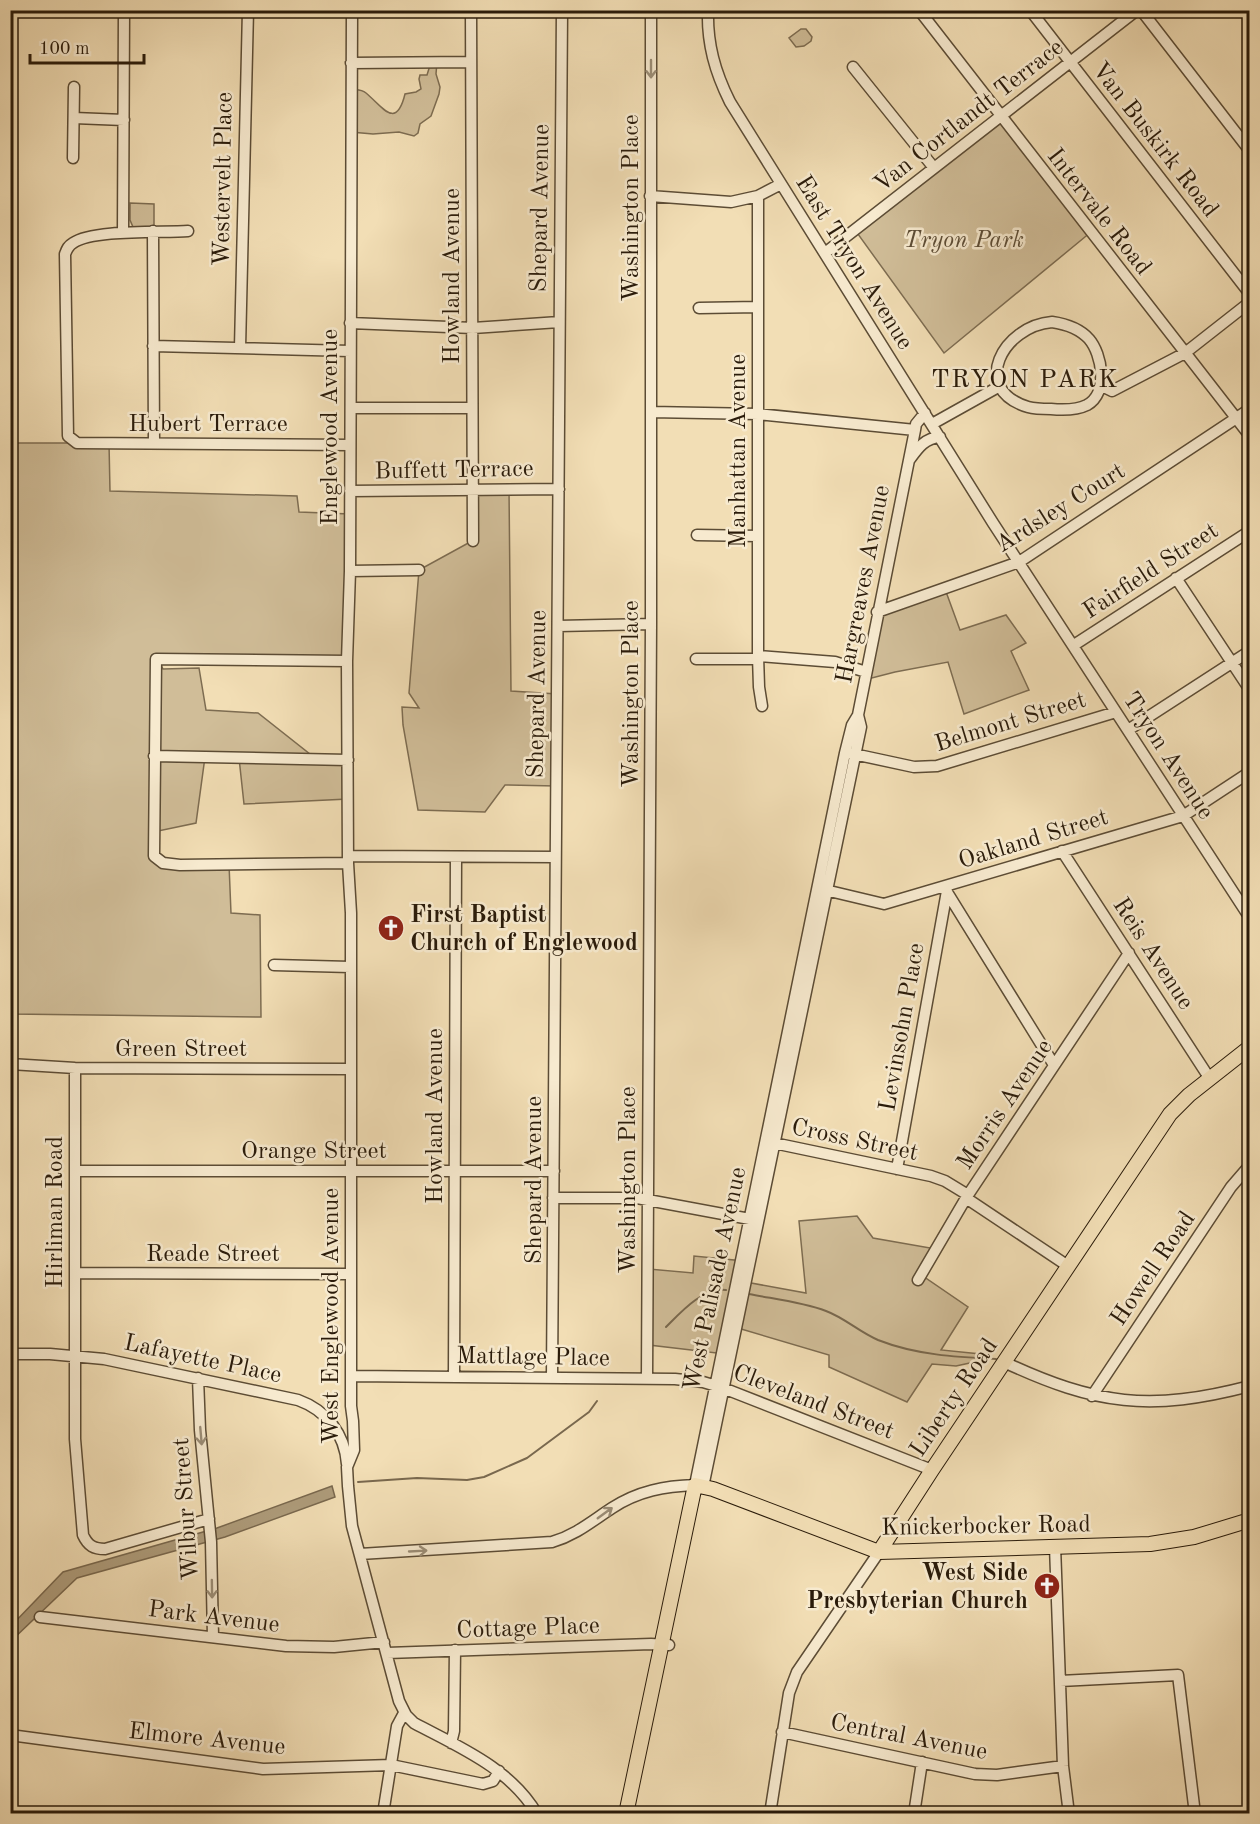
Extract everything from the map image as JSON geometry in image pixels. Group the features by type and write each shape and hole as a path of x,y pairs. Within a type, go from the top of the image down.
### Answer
{"main road":[{"name":"Liberty Road","path":"879,1552 1170,1113 1179,1103 1250,1047"},
{"name":"Knickerbocker Road","path":"699,1486 879,1552 1150,1544 1194,1537 1250,1520"},
{"name":"West Palisade Avenue","path":"634,1814 638,1778 699,1486"},
{"name":"West Palisade Avenue","path":"626,1814 638,1778"}],"street":[{"path":"124,10 123,233 188,231"},
{"name":"Westervelt Place","path":"240,348 248,10"},
{"name":"Englewood Avenue","path":"348,843 352,10"},
{"name":"Howland Avenue","path":"471,10 472,541"},
{"name":"Shepard Avenue","path":"552,1377 562,10"},
{"name":"Washington Place","path":"647,1378 651,10"},
{"name":"East Tryon Avenue","path":"708,10 710,46 720,82 730,102 1019,562 1074,645"},
{"name":"Intervale Road","path":"919,10 1250,436"},
{"name":"Van Buskirk Road","path":"1030,10 1250,294"},
{"path":"1139,10 1250,151"},
{"name":"Van Cortlandt Terrace","path":"825,254 1139,10"},
{"path":"351,63 471,62"},
{"path":"853,67 934,168"},
{"path":"73,158 74,87"},
{"path":"74,118 124,120"},
{"path":"650,196 731,202 758,196 781,184"},
{"name":"Manhattan Avenue","path":"758,196 758,657 762,706"},
{"path":"153,231 154,443"},
{"name":"Hubert Terrace","path":"123,233 76,241 70,244 65,254 68,436 77,444 350,445"},
{"path":"1100,385 1112,391 1185,353 1250,302"},
{"path":"699,308 758,307"},
{"path":"350,323 473,328 559,322"},
{"path":"1052,322 1073,327 1088,338 1098,354 1100,385 1096,397 1087,405 1062,410 1029,407 1008,395 1000,386 996,373 997,366 1007,345 1023,330 1042,323 1052,322"},
{"path":"153,346 350,351"},
{"path":"932,424 1000,386"},
{"path":"351,408 472,408"},
{"name":"Ardsley Court","path":"877,612 1019,562 1250,409"},
{"path":"651,411 758,414 915,430"},
{"name":"Hargreaves Avenue","path":"850,754 852,724 858,715 916,424 925,413"},
{"name":"Hargreaves Avenue","path":"908,462 922,443 933,437 940,437"},
{"name":"Buffett Terrace","path":"350,491 559,489"},
{"name":"Fairfield Street","path":"1074,645 1250,531"},
{"path":"697,535 758,536"},
{"path":"350,571 419,570"},
{"path":"1176,578 1250,690"},
{"path":"558,626 651,624"},
{"name":"Tryon Avenue","path":"1074,645 1250,918"},
{"path":"1128,730 1250,651"},
{"path":"696,659 758,657 835,662 866,672"},
{"path":"348,662 156,659 154,856 163,863 180,865 456,857 555,857"},
{"name":"Belmont Street","path":"850,754 914,767 937,766 1116,712"},
{"name":"West Palisade Avenue","path":"699,1486 850,754"},
{"path":"155,756 348,760"},
{"name":"Oakland Street","path":"822,889 885,904 945,889 1062,851 1183,816 1250,772"},
{"name":"West Englewood Avenue","path":"348,843 351,1406 354,1420 354,1450 347,1467 350,1515 399,1701 405,1713"},
{"name":"Reis Avenue","path":"1062,851 1210,1079"},
{"name":"Howland Avenue","path":"454,1376 456,857"},
{"path":"945,889 1054,1065"},
{"name":"Levinsohn Place","path":"897,1169 945,889"},
{"name":"Morris Avenue","path":"918,1280 967,1196 1129,953"},
{"path":"274,965 350,967"},
{"name":"Green Street","path":"10,1064 75,1068 351,1069"},
{"name":"Hirliman Road","path":"75,1068 75,1439 81,1527 86,1542 95,1549 105,1549 209,1521"},
{"name":"Cross Street","path":"770,1142 945,1181 1068,1266"},
{"name":"Howell Road","path":"1092,1396 1231,1187 1250,1165"},
{"name":"Orange Street","path":"75,1171 554,1171"},
{"path":"554,1198 619,1197 648,1200 754,1220"},
{"name":"Reade Street","path":"75,1273 351,1274"},
{"name":"Lafayette Place","path":"10,1354 74,1355 119,1362 303,1402 323,1414 334,1426 343,1443 347,1467"},
{"path":"1004,1362 1048,1382 1092,1396 1128,1401 1171,1401 1207,1396 1250,1386"},
{"name":"Mattlage Place","path":"351,1376 647,1378 704,1382 719,1386"},
{"name":"Wilbur Street","path":"198,1378 200,1430 211,1542 213,1637"},
{"name":"Cleveland Street","path":"719,1386 932,1470"},
{"path":"334,1426 346,1416 351,1406"},
{"path":"360,1554 552,1542 576,1534 613,1508 642,1493 657,1488 699,1486"},
{"path":"1055,1546 1063,1766 1069,1814"},
{"name":"Liberty Road","path":"770,1814 789,1693 797,1672 879,1552"},
{"name":"Park Avenue","path":"40,1617 310,1647 384,1642"},
{"name":"Cottage Place","path":"387,1653 666,1645"},
{"path":"452,1743 455,1650"},
{"path":"1060,1681 1178,1675 1195,1814"},
{"path":"383,1814 397,1726 405,1713 412,1721 499,1771 521,1791 537,1814"},
{"name":"Central Avenue","path":"782,1732 988,1775 1063,1766"},
{"name":"Elmore Avenue","path":"10,1735 263,1769 391,1765 483,1784 493,1781 499,1771"},
{"path":"914,1814 922,1762"}],"green space":[{"path":"801,29 806,29 812,37 811,41 804,46 796,47 789,38"},
{"path":"431,62 437,62 439,94 431,116 420,124 418,133 414,136 399,132 373,134 351,132 351,89 364,92 383,109 393,113 401,105 405,94 421,89 420,75 427,75"},
{"name":"Tryon Park","path":"1000,117 1091,232 944,353 855,230"},
{"path":"130,203 154,204 154,229 133,227 130,220"},
{"path":"15,443 109,443 110,491 297,496 299,512 350,514 347,661 157,659 163,669 199,668 206,710 258,713 310,754 348,760 348,799 244,804 239,758 205,757 196,823 153,832 159,861 229,864 231,913 260,915 261,1017 11,1014 10,514 14,514"},
{"path":"471,489 509,489 511,691 557,694 556,786 505,785 485,812 418,810 402,707 419,708 409,693 419,570 472,541"},
{"path":"945,589 960,630 1006,615 1026,643 1011,651 1029,690 964,714 948,662 864,680 877,612"},
{"path":"857,1216 873,1238 936,1249 920,1274 968,1307 941,1350 990,1355 988,1359 956,1366 932,1364 907,1402 829,1367 829,1355 731,1326 725,1354 649,1345 649,1269 693,1273 694,1256 744,1261 740,1281 806,1293 799,1221"}],"shaded area":[{"path":"332,1486 335,1497 225,1537 77,1578 11,1641 11,1626 63,1572 217,1528"}],"waterway":[{"path":"666,1327 701,1296 717,1290 726,1290"},
{"path":"749,1294 826,1311 878,1340 907,1349 951,1356 996,1359"},
{"path":"358,1482 417,1478 467,1480 484,1477 527,1458 589,1412 597,1401"}],"place":[{"name":"First Baptist Church of Englewood","path":"391,928"},
{"name":"West Side Presbyterian Church","path":"1047,1586"}],"district":[{"name":"TRYON PARK","path":"1025,378"}]}
